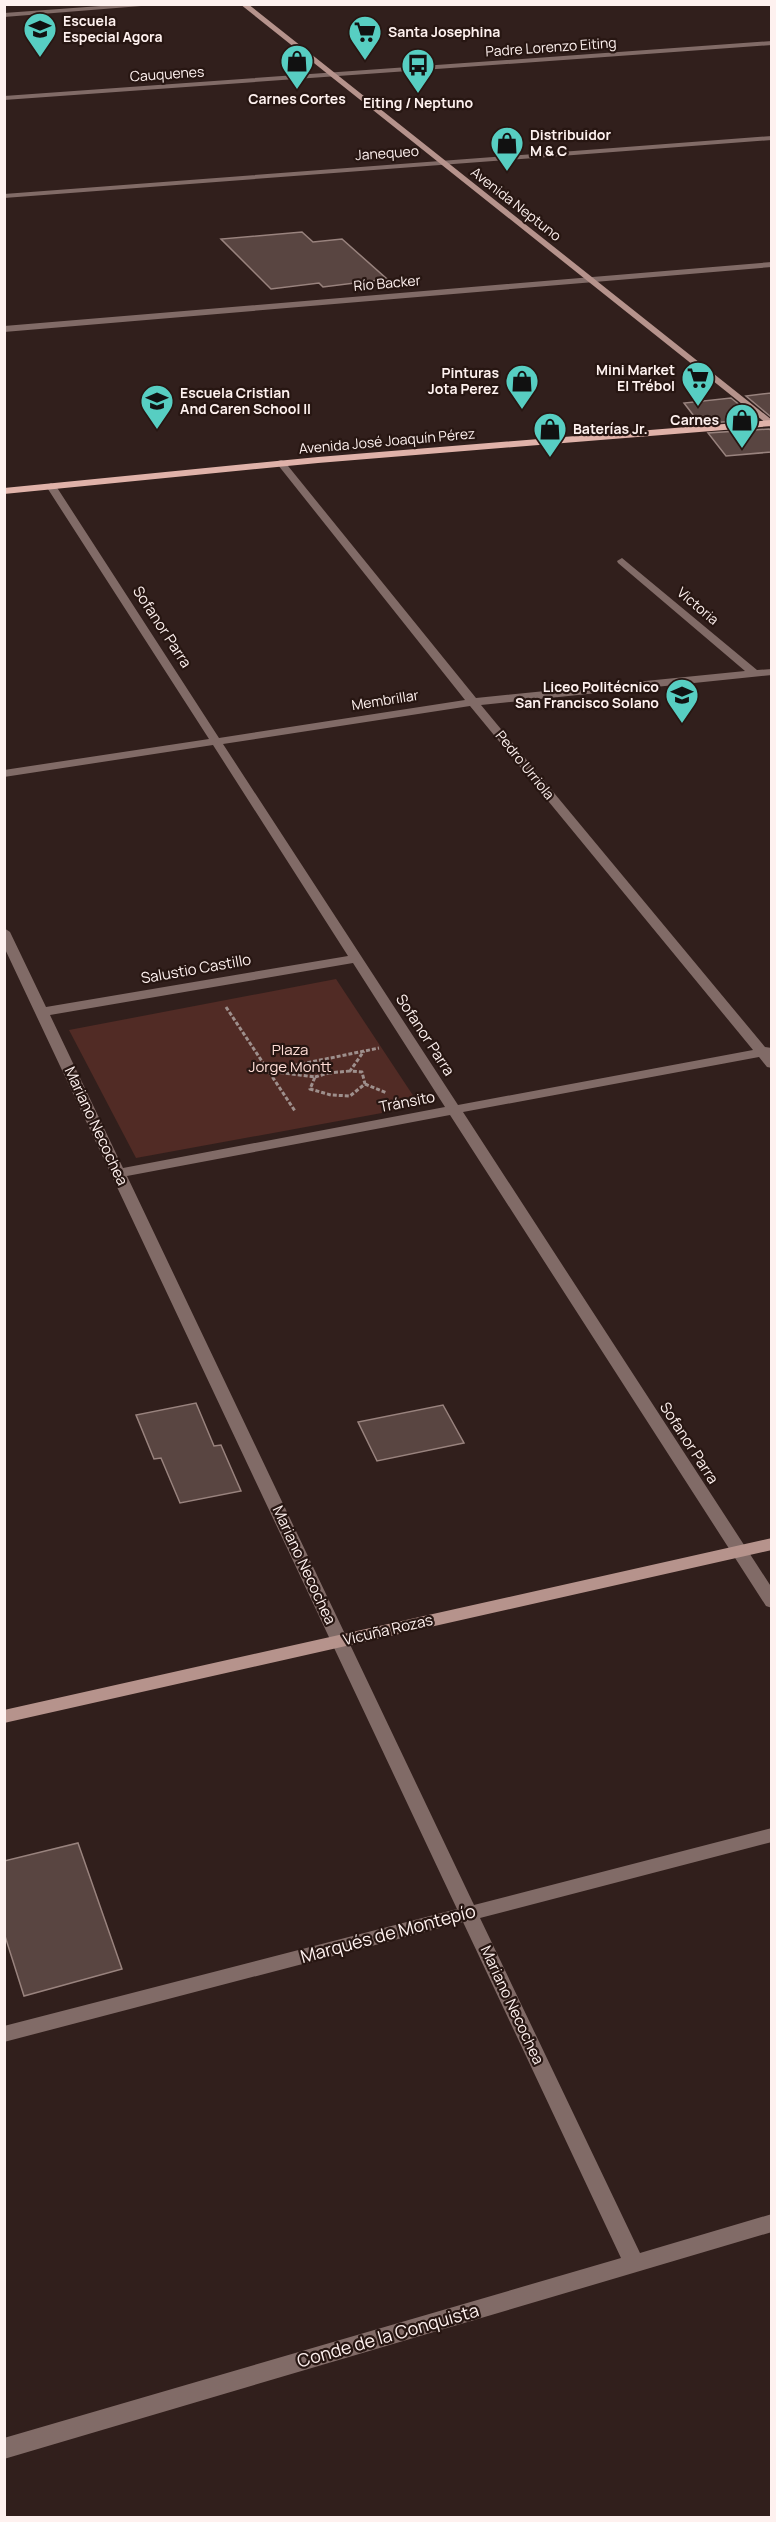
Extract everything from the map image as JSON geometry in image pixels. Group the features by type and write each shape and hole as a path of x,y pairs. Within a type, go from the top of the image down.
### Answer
{"main road":[{"name":"Avenida Neptuno","path":"243,4 771,423"},
{"name":"Avenida José Joaquín Pérez","path":"4,491 282,463 771,423"},
{"name":"Vicuña Rozas","path":"4,1717 771,1544"}],"street":[{"path":"4,15 163,4"},
{"name":"Padre Lorenzo Eiting","path":"331,74 771,43"},
{"name":"Cauquenes","path":"4,98 331,74"},
{"name":"Janequeo","path":"4,196 771,138"},
{"name":"Río Backer","path":"4,329 771,264"},
{"name":"Pedro Urriola","path":"282,463 473,702 766,1051 771,1064"},
{"name":"Sofanor Parra","path":"51,486 771,1602"},
{"name":"Victoria","path":"622,561 754,673"},
{"name":"Membrillar","path":"4,774 473,702 771,672"},
{"name":"Mariano Necochea","path":"4,932 634,2263"},
{"name":"Salustio Castillo","path":"42,1012 356,959"},
{"name":"Tránsito","path":"119,1173 766,1051"},
{"name":"Marqués de Montepío","path":"4,2034 771,1835"},
{"name":"Conde de la Conquista","path":"4,2449 771,2223"}],"path":[{"path":"225,1006 297,1114"},
{"path":"268,1071 387,1046"},
{"path":"350,1071 364,1051"},
{"path":"321,1060 328,1073"},
{"path":"268,1071 315,1077 328,1073 362,1072 366,1084 350,1096 332,1095 310,1089 315,1077"}],"green space":[{"name":"Plaza Jorge Montt","path":"336,979 420,1106 136,1158 69,1030"}],"building":[{"path":"302,232 313,242 342,239 387,279 323,287 319,283 271,289 221,239"},
{"path":"771,393 771,417 746,396"},
{"path":"731,398 757,419 700,424 684,403"},
{"path":"771,430 771,452 726,456 708,433"},
{"path":"196,1403 214,1446 221,1445 241,1491 180,1503 161,1458 154,1459 136,1415"},
{"path":"443,1405 464,1443 377,1461 358,1422"},
{"path":"78,1843 122,1969 24,1996 4,1933 4,1861"}],"place":[{"name":"Escuela Especial Agora","path":"40,58"},
{"name":"Santa Josephina","path":"365,61"},
{"name":"Carnes Cortes","path":"297,90"},
{"name":"Eiting / Neptuno","path":"418,94"},
{"name":"Distribuidor M & C","path":"507,172"},
{"name":"Mini Market El Trébol","path":"698,407"},
{"name":"Pinturas Jota Perez","path":"522,410"},
{"name":"Escuela Cristian And Caren School II","path":"157,430"},
{"name":"Carnes","path":"742,449"},
{"name":"Baterías Jr.","path":"550,458"},
{"name":"Liceo Politécnico San Francisco Solano","path":"682,724"}]}
